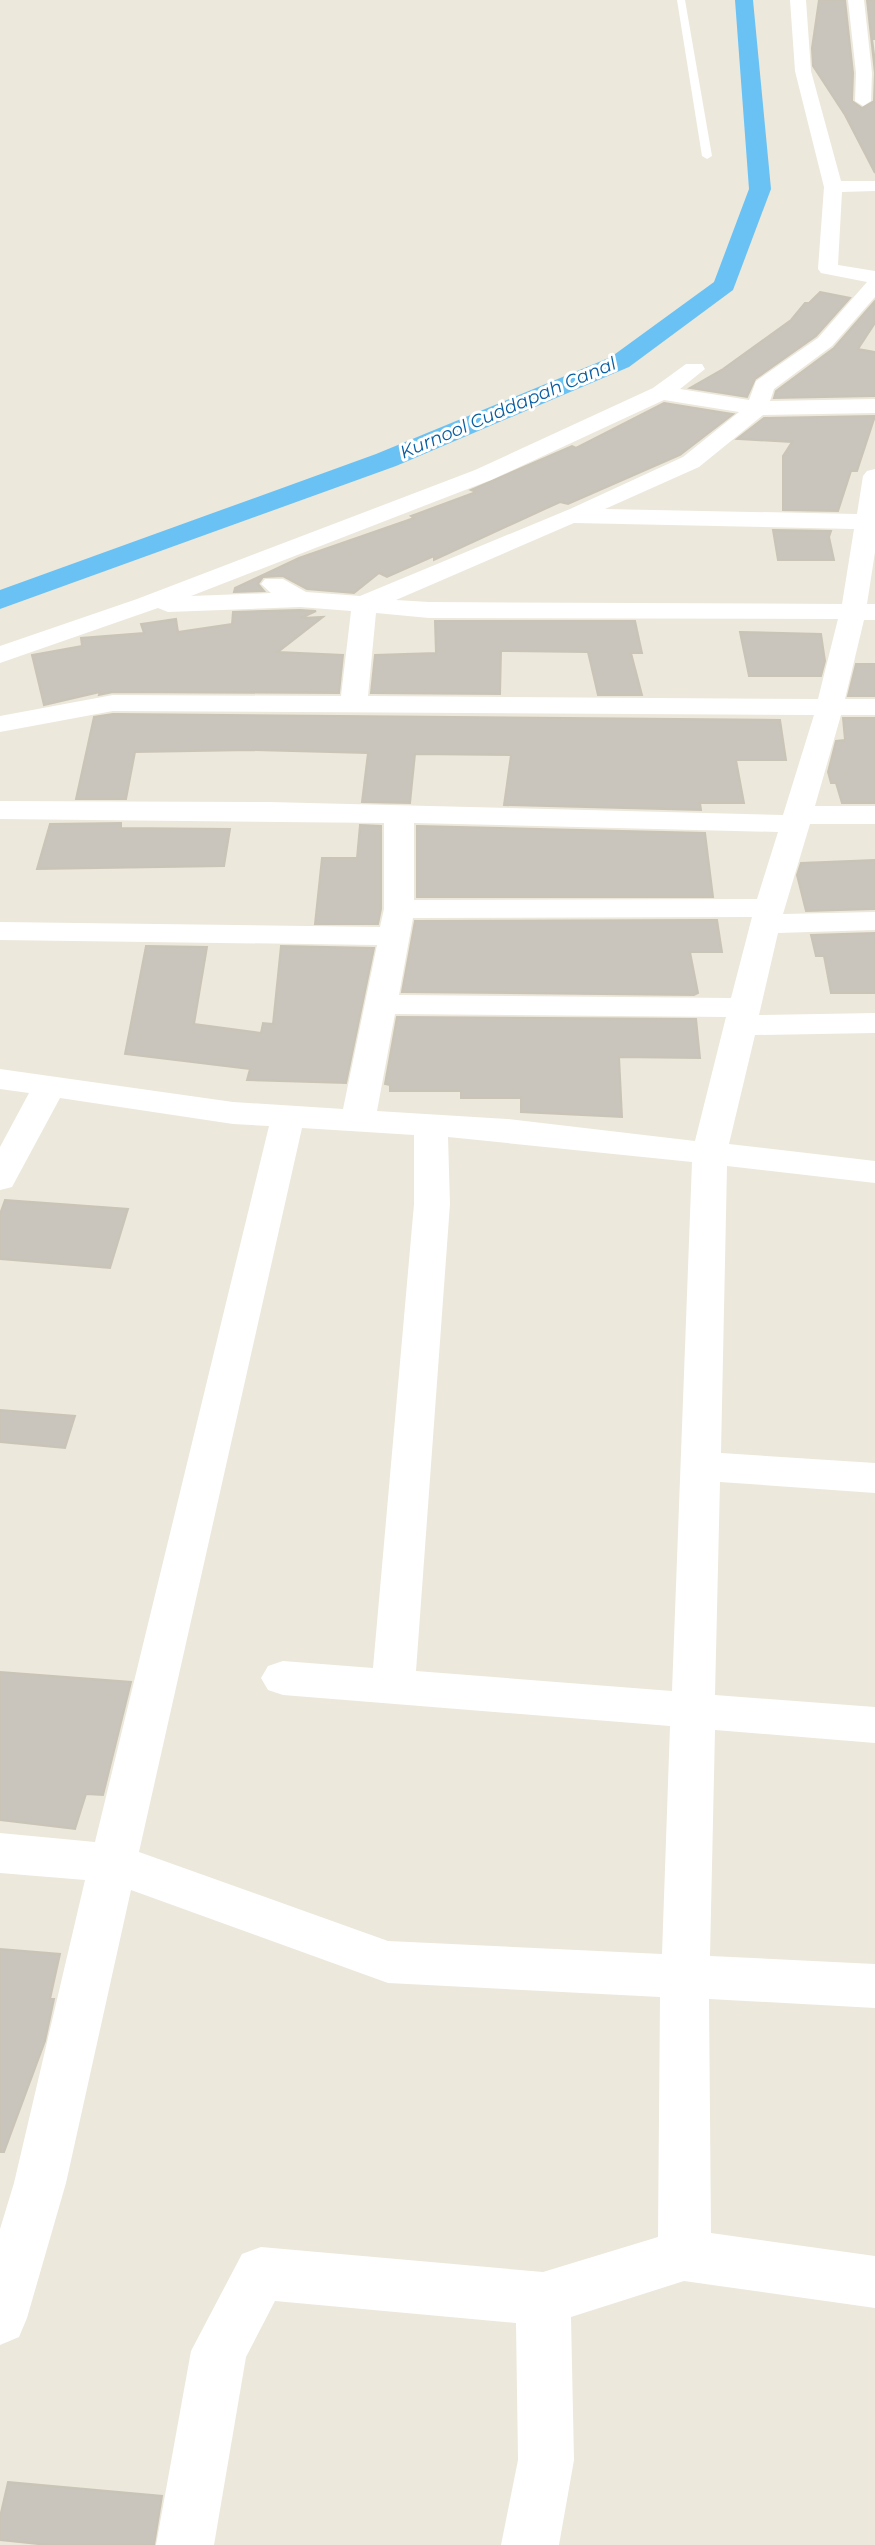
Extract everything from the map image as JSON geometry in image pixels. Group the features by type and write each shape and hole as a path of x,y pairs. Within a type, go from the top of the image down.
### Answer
{"street":[{"path":"798,0 803,71 819,100 833,187 828,269 875,277"},
{"path":"856,0 864,73 863,101"},
{"path":"833,187 875,186"},
{"path":"364,604 572,516 691,462 757,408 764,386 825,342 875,285"},
{"path":"0,655 146,604 483,475 661,393 694,369"},
{"path":"661,393 757,408 875,406"},
{"path":"684,2255 685,1976 710,1151 767,916 826,720 827,707 864,612 875,476"},
{"path":"572,516 872,523"},
{"path":"274,584 300,599"},
{"path":"146,604 300,599 429,610 864,612"},
{"path":"355,703 364,604"},
{"path":"0,724 113,703 875,707"},
{"path":"0,810 796,819 875,815"},
{"path":"358,1121 396,922 399,815"},
{"path":"0,931 767,916 875,921"},
{"path":"381,1004 875,1023"},
{"path":"0,1079 233,1113 430,1125 710,1151 875,1172"},
{"path":"0,1179 50,1086"},
{"path":"0,2318 40,2183 288,1116"},
{"path":"393,1689 432,1203 430,1125"},
{"path":"700,1466 875,1478"},
{"path":"283,1678 393,1689 875,1725"},
{"path":"0,1853 113,1863 388,1962 875,1986"},
{"path":"185,2545 219,2351 261,2273 543,2298 684,2255 875,2282"},
{"path":"530,2545 545,2460 543,2298"}],"lane":[{"path":"681,0 707,156"}],"building":[{"path":"819,0 845,0 853,73 852,101 862,108 874,101 875,73 875,173 845,115 813,66 812,48"},
{"path":"867,0 875,0 875,39 872,39 875,73"},
{"path":"820,292 850,298 816,336 755,379 747,397 690,388 723,369 791,320 805,303 809,303"},
{"path":"874,302 875,323 858,349 875,352 875,396 774,398 776,391 834,348"},
{"path":"664,403 733,414 680,455 568,504 560,502 434,560 434,556 387,577 379,573 354,593 307,589 283,576 263,577 258,584 264,591 234,592 235,588 299,558 414,518 411,516 476,492 471,490 572,446 576,448"},
{"path":"875,416 857,471 851,471 838,511 783,510 783,456 792,442 737,439 764,418"},
{"path":"773,530 831,531 829,537 834,560 778,560"},
{"path":"316,611 301,618 323,617 278,652 343,655 339,693 113,692 99,695 100,692 44,705 32,655 82,646 81,638 144,633 141,624 176,619 178,632 232,624 233,612"},
{"path":"435,621 635,621 642,653 631,653 642,695 598,695 588,652 501,651 500,694 371,693 375,655 436,653"},
{"path":"740,632 821,634 825,661 821,676 749,676"},
{"path":"856,664 875,664 875,696 848,696"},
{"path":"113,714 780,720 786,760 736,760 744,803 700,803 701,810 504,805 511,755 415,754 410,803 362,802 368,753 251,750 135,752 126,799 76,799 94,717"},
{"path":"843,718 875,718 875,803 842,803 836,783 831,783 828,772 836,741 845,740"},
{"path":"121,823 121,828 230,829 224,866 37,869 50,824"},
{"path":"360,825 381,826 381,909 378,924 315,924 322,858 357,858"},
{"path":"417,826 705,833 713,897 417,897"},
{"path":"875,860 875,909 806,911 797,875 801,863"},
{"path":"717,920 722,952 690,952 698,993 694,995 402,992 415,921"},
{"path":"875,933 875,993 831,993 824,956 816,956 811,935"},
{"path":"146,946 207,947 194,1024 261,1033 263,1023 273,1024 281,946 374,948 346,1083 247,1080 250,1069 125,1054"},
{"path":"397,1017 696,1019 700,1058 619,1057 622,1117 521,1112 521,1098 461,1098 461,1091 390,1091 390,1085 385,1084"},
{"path":"5,1200 128,1209 110,1268 0,1259 0,1214"},
{"path":"0,1410 75,1416 65,1448 0,1442"},
{"path":"0,1672 131,1682 103,1795 86,1794 75,1829 0,1820"},
{"path":"0,1949 60,1954 50,1999 54,1999 45,2041 4,2152 0,2152"},
{"path":"8,2482 162,2496 154,2545 48,2545 0,2540 0,2517"}],"waterway":[{"name":"Kurnool Cuddapah Canal","path":"0,600 386,460 620,362 725,285 760,189 744,0"}]}
